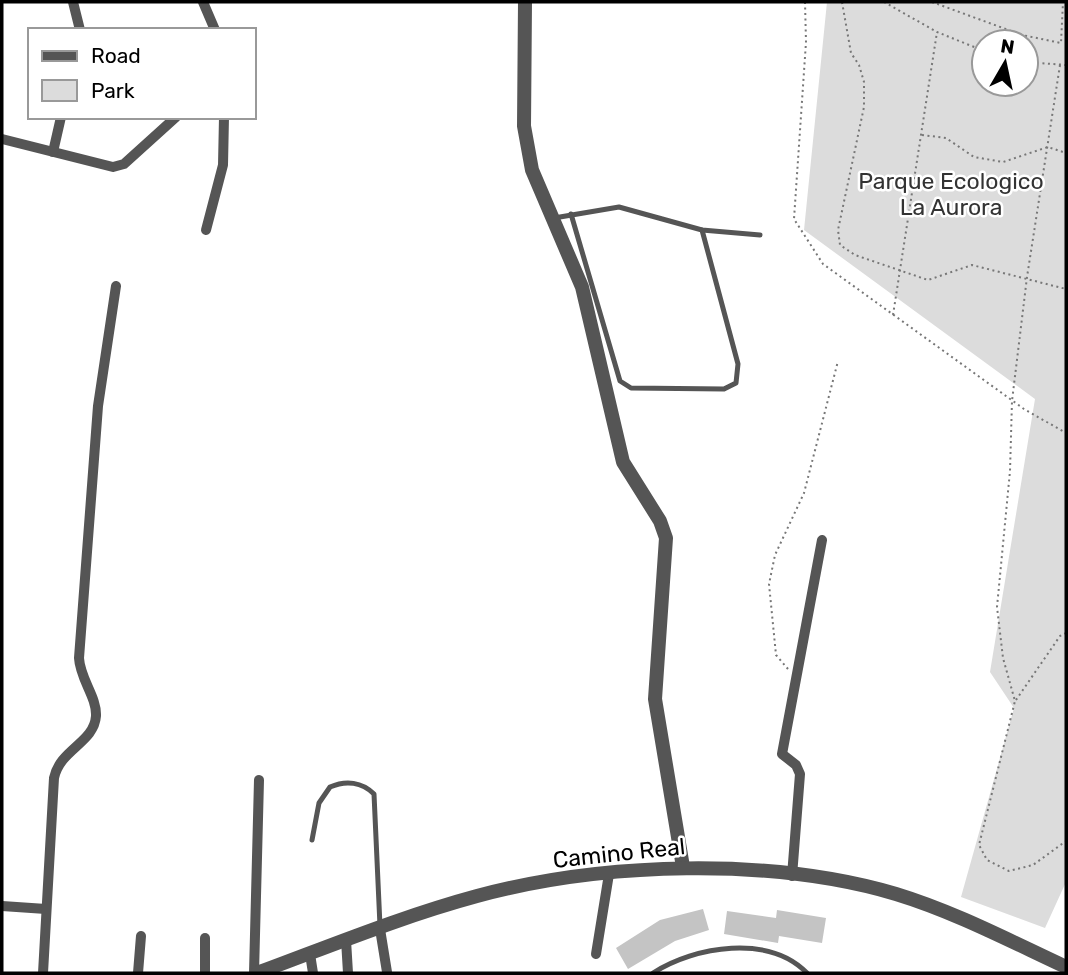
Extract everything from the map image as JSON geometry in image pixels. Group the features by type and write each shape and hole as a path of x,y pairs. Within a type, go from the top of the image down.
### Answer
{"street":[{"path":"73,2 80,28"},
{"path":"203,2 214,28"},
{"path":"525,2 525,142 532,170 582,287 623,463 660,521 666,538 656,707 683,867"},
{"path":"53,152 61,119"},
{"path":"2,139 108,166 119,166 174,119"},
{"path":"206,230 223,165 224,119"},
{"path":"43,973 54,778 60,761 87,737 95,722 94,704 81,675 79,651 98,406 116,286"},
{"path":"792,876 800,774 796,765 786,761 782,754 822,540"},
{"path":"256,973 259,780"},
{"name":"Camino Real","path":"256,973 479,896 609,874 683,867 792,876 863,886 918,901 1066,967"},
{"path":"596,954 609,874"},
{"path":"2,906 46,909"},
{"path":"380,929 387,972"},
{"path":"138,973 141,936"},
{"path":"205,938 205,973"},
{"path":"346,940 348,973"},
{"path":"310,954 313,973"}],"lane":[{"path":"554,218 606,207 626,208 702,230 760,235"},
{"path":"571,214 620,381 631,388 723,389 736,383 738,364 702,230"},
{"path":"312,840 319,803 330,787 351,783 367,787 374,794 380,929"},
{"path":"653,973 692,954 734,947 783,958 807,973"}],"path":[{"path":"805,2 806,42 794,219 822,264 1013,401 1066,433"},
{"path":"842,2 851,53 864,82 864,107 838,230 840,245 855,256 928,280 972,265 1066,289"},
{"path":"884,2 937,32 970,45"},
{"path":"932,2 1022,35 1061,43 1063,2"},
{"path":"893,315 937,32"},
{"path":"1040,63 1066,65"},
{"path":"1016,701 1003,658 997,607 1010,471 1013,401 1027,277 1060,65"},
{"path":"921,135 946,138 974,157 1003,162 1048,147 1066,153"},
{"path":"796,674 782,665 776,655 769,584 775,555 804,493 838,361"},
{"path":"1066,633 1060,636 1016,701 979,845 987,860 1009,872 1033,865 1066,841"}],"green space":[{"name":"Parque Ecologico La Aurora","path":"827,2 1066,2 1066,882 1045,928 961,897 1014,708 990,672 1035,399 804,230"}],"building":[{"path":"703,909 709,930 675,941 628,969 616,948 660,920"},
{"path":"777,910 826,918 822,943 779,936 778,943 724,934 727,911 776,918"}]}
